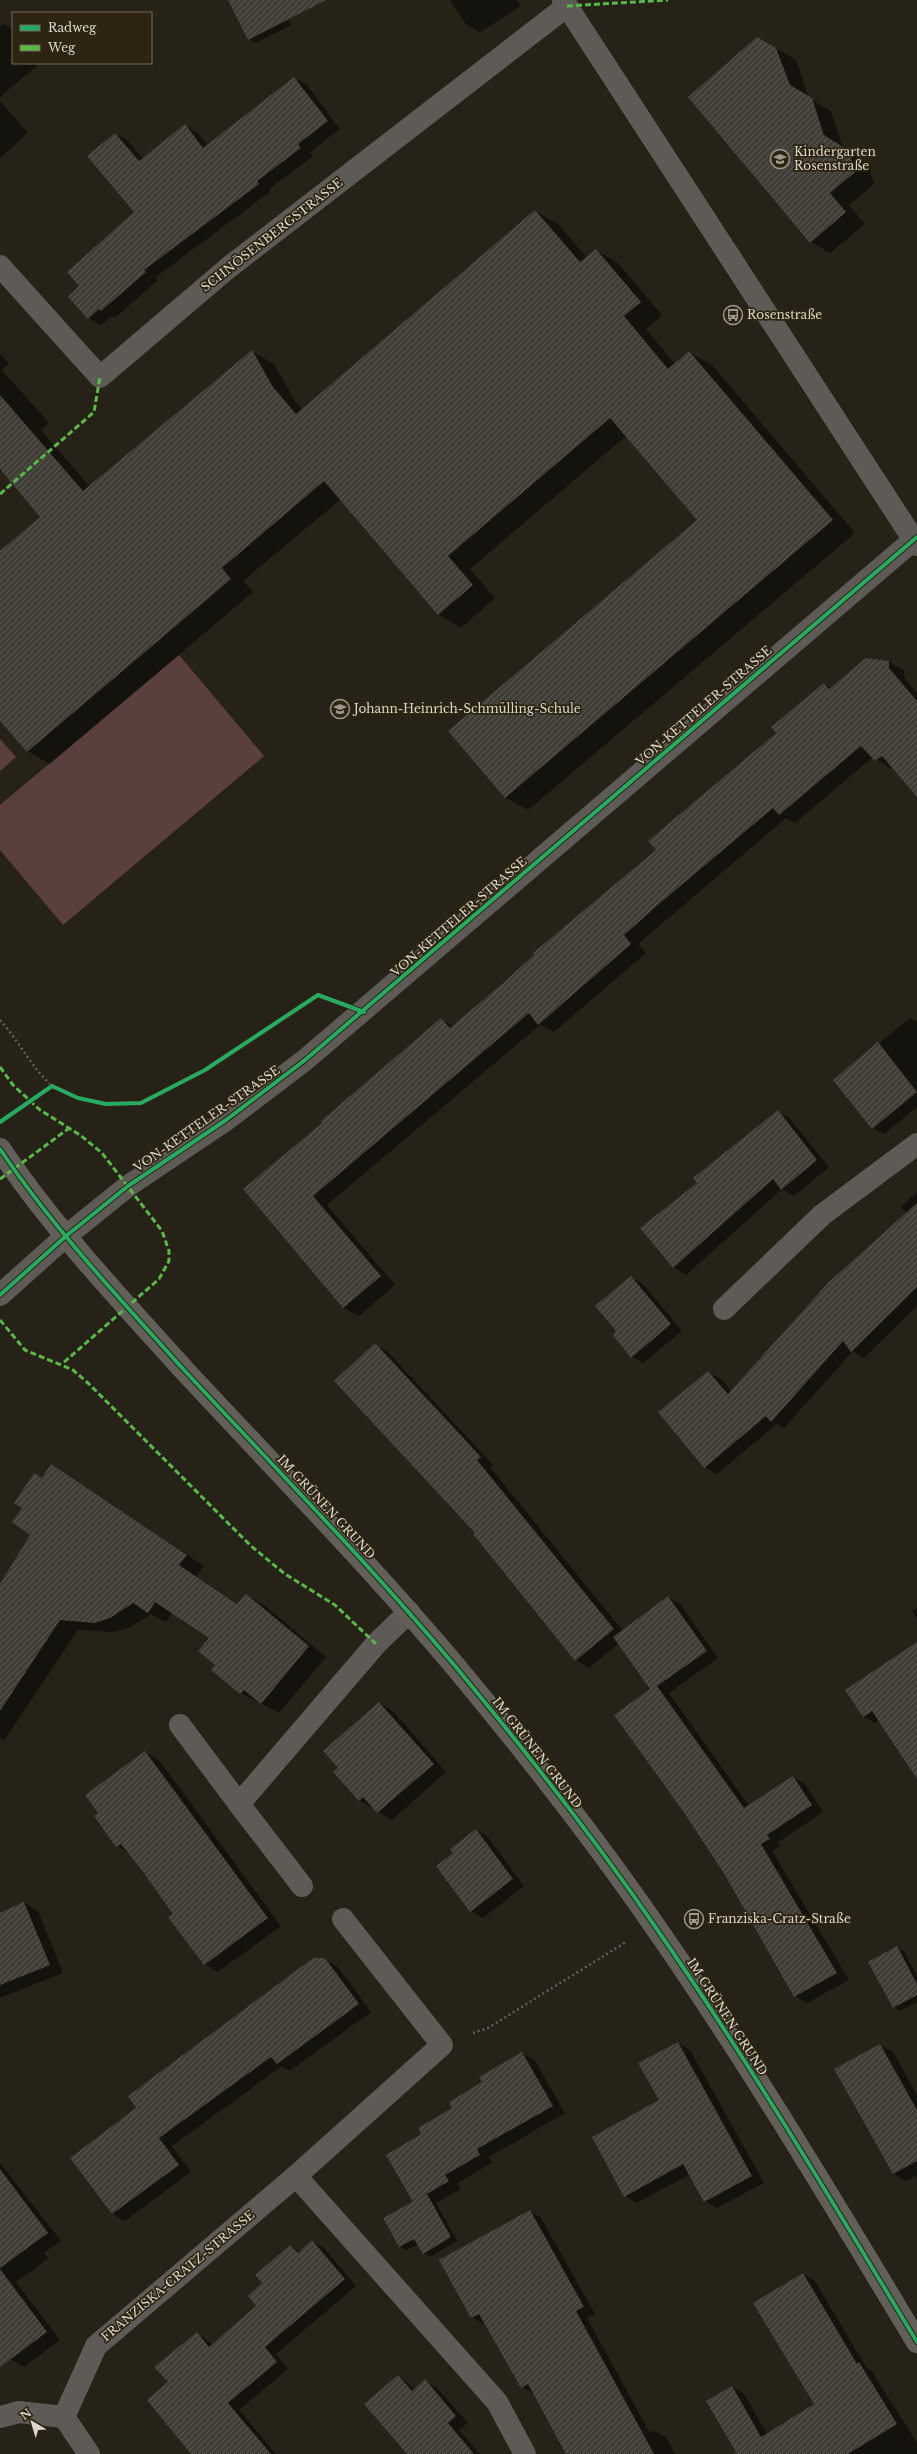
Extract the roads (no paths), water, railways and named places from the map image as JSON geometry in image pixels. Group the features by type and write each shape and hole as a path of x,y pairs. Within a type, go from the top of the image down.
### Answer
{"street":[{"name":"SCHNÖSENBERGSTRASSE","path":"0,266 100,377 228,268 565,3"},
{"path":"565,3 916,540"},
{"name":"VON-KETTELER-STRASSE","path":"0,1295 66,1236 128,1186 231,1116 306,1060 916,540"},
{"path":"724,1309 822,1215 917,1144"},
{"name":"IM GRÜNEN GRUND","path":"0,1149 66,1236 127,1307 409,1612 514,1738 654,1924 811,2166 917,2342"},
{"path":"240,1804 376,1644 409,1612"},
{"path":"180,1725 302,1886"},
{"name":"FRANZISKA-CRATZ-STRASSE","path":"64,2417 96,2346 296,2176 442,2045 343,1919"},
{"path":"296,2176 497,2402 525,2454"},
{"path":"0,2417 19,2412 64,2417 89,2454"}],"place":[{"name":"Kindergarten Rosenstraße","path":"780,159"},
{"name":"Rosenstraße","path":"733,315"},
{"name":"Johann-Heinrich-Schmülling-Schule","path":"340,709"},
{"name":"Franziska-Cratz-Straße","path":"694,1919"}]}
